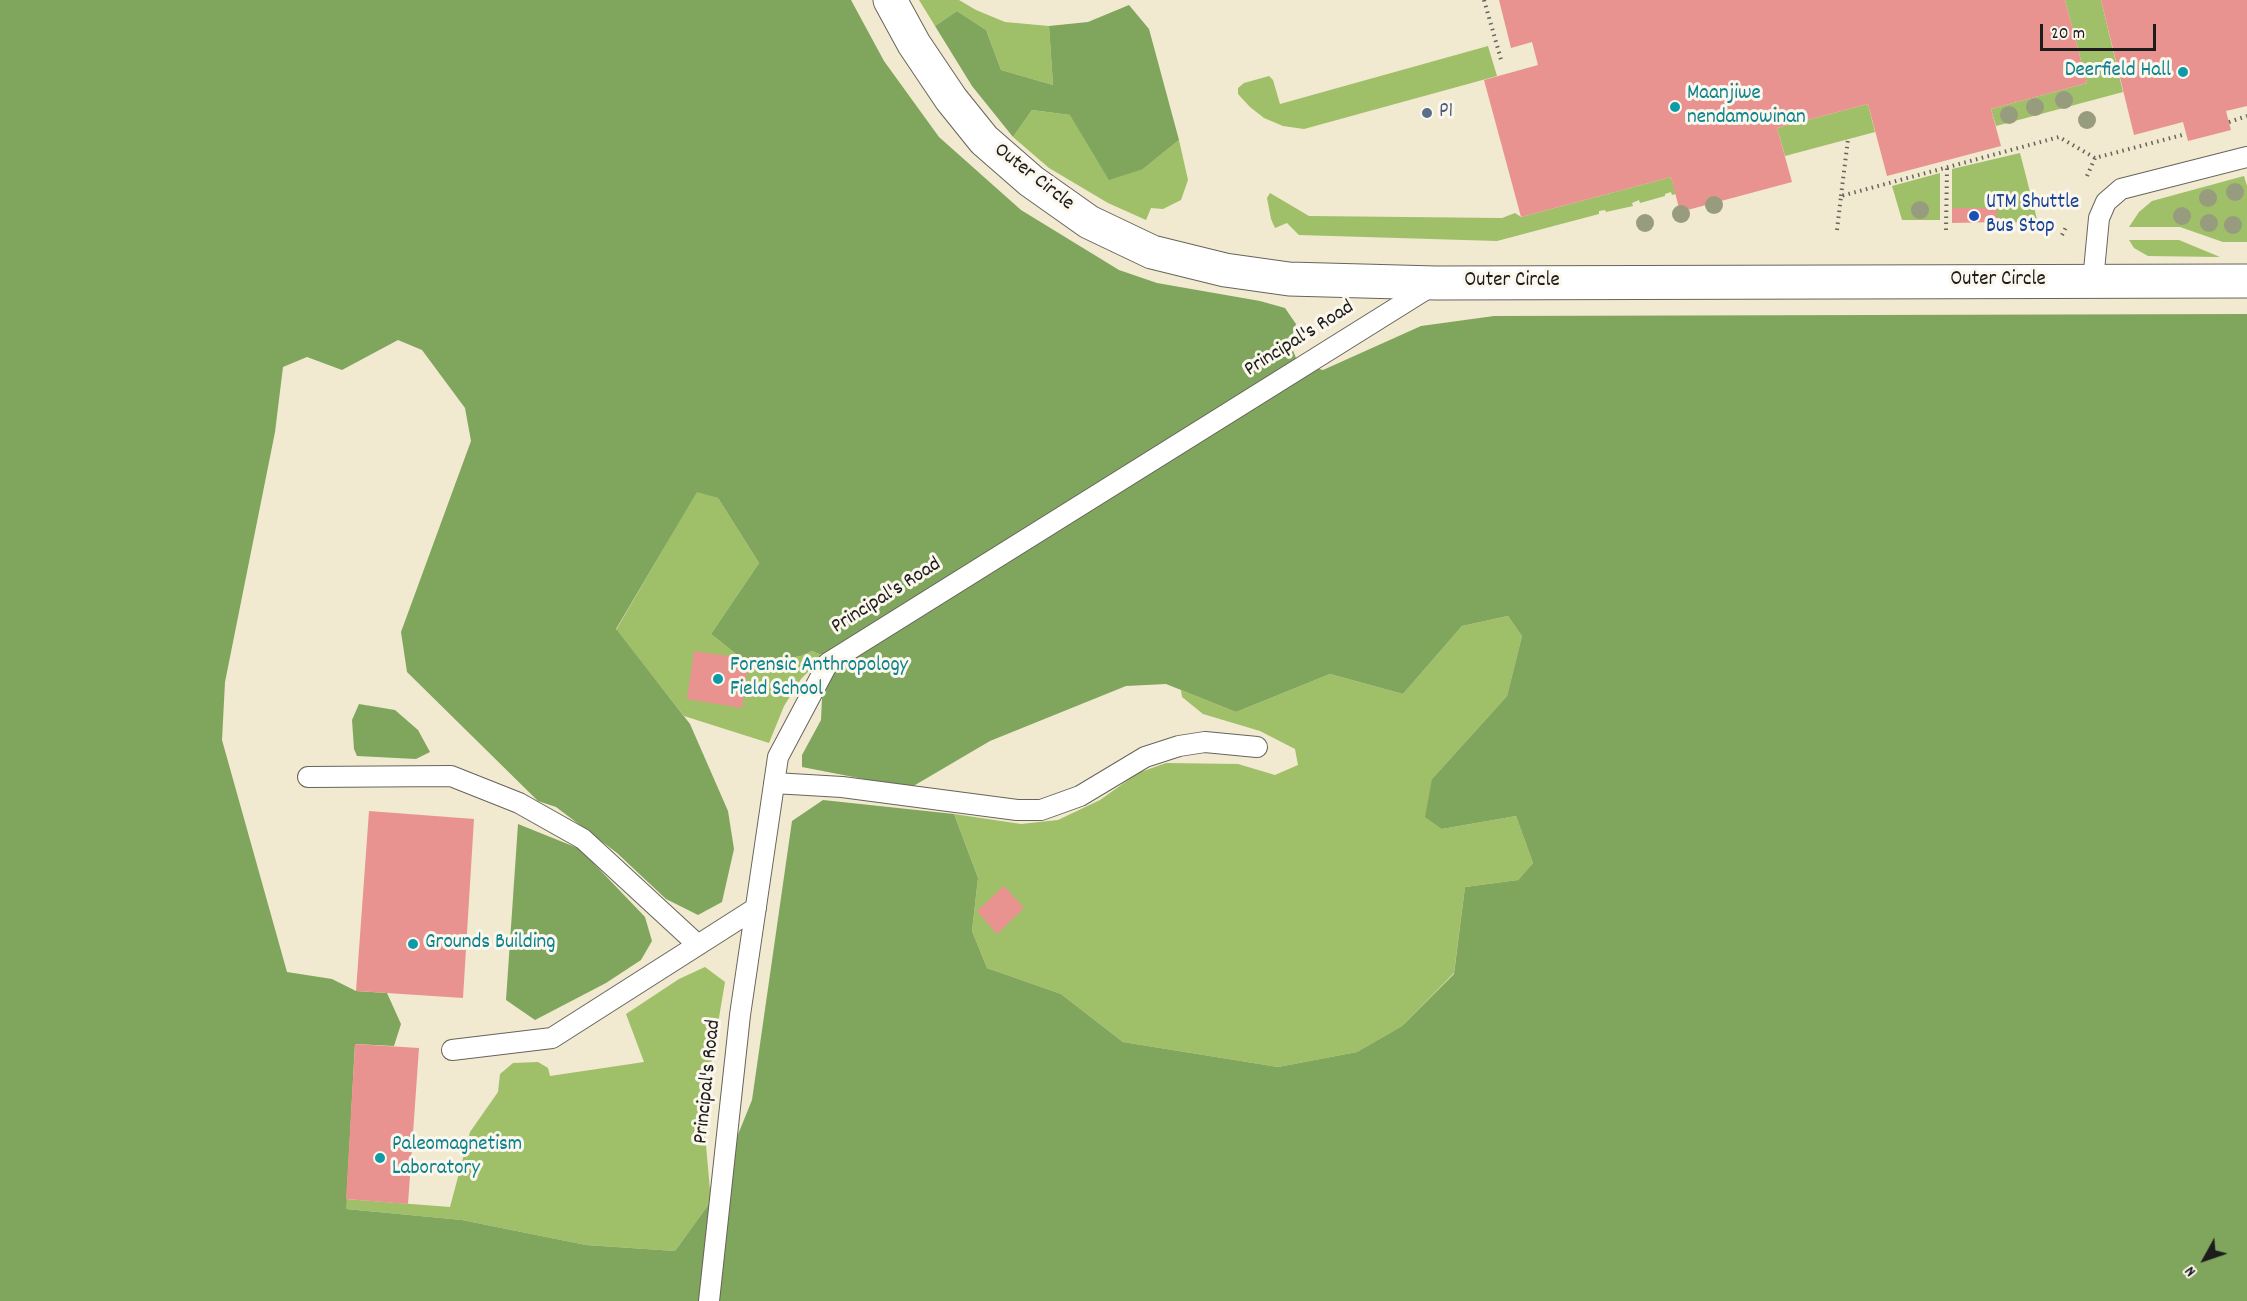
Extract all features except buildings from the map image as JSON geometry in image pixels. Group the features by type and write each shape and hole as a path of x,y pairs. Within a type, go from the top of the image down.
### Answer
{"street":[{"name":"Outer Circle","path":"890,0 914,44 951,99 984,140 1031,181 1089,222 1152,252 1225,270 1289,279 1436,283 2247,281"}],"lane":[{"path":"2093,281 2099,218 2106,202 2121,189 2247,158"},
{"name":"Principal's Road","path":"709,1301 740,1015 778,758 828,663 1436,283"},
{"path":"774,783 842,787 1017,810 1041,810 1080,796 1145,757 1179,746 1204,742 1257,747"},
{"path":"308,777 451,776 519,803 583,838 698,945"},
{"path":"452,1050 552,1038 756,908"}],"path":[{"path":"1484,0 1502,63"},
{"path":"2229,122 2247,117"},
{"path":"1841,196 2059,137 2095,158 2186,134"},
{"path":"1837,230 1848,139"},
{"path":"1946,230 1947,167"}],"green space":[{"path":"0,0 851,0 884,61 939,137 1021,210 1119,270 1157,283 1260,301 1285,308 1296,324 1290,343 1298,363 1323,370 1421,326 1494,316 2247,314 2247,1301 0,1301","holes":["398,340 422,350 465,408 471,441 401,632 407,672 538,801 556,807 617,853 666,899 698,915 722,902 734,849 728,811 690,724 616,629 697,492 718,498 759,563 711,634 750,665 801,656 812,651 824,656 821,720 802,755 802,767 910,788 990,741 1126,686 1166,684 1236,712 1330,674 1403,694 1462,626 1508,616 1522,636 1507,696 1432,779 1425,817 1442,829 1516,816 1533,863 1518,880 1465,887 1454,974 1402,1026 1357,1052 1278,1067 1123,1042 1061,994 987,968 972,931 978,878 954,814 823,800 792,821 752,1100 711,1201 675,1251 586,1245 462,1220 346,1209 355,1044 394,1046 401,1024 387,993 356,991 332,979 287,972 222,740 225,682 275,432 283,367 307,357 342,370"]},
{"path":"919,0 959,0 1005,22 1049,26 1053,85 1001,70 986,30 957,11 935,26"},
{"path":"2065,0 2101,0 2123,92 1996,126 1991,109 2087,83"},
{"path":"1129,5 1149,29 1179,140 1143,169 1109,180 1070,115 1032,110 1013,137 972,86 935,26 957,11 986,30 1001,70 1053,85 1049,26 1088,22"},
{"path":"1488,46 1497,76 1304,129 1283,126 1264,118 1238,94 1238,88 1244,83 1269,76 1273,80 1280,104"},
{"path":"1868,104 1875,132 1785,156 1777,128"},
{"path":"1032,110 1070,115 1143,169 1179,140 1188,180 1181,200 1163,209 1151,208 1146,220 1108,203 1049,168 1013,137"},
{"path":"2020,153 2038,223 1997,222 1996,208 1952,208 1952,169"},
{"path":"1940,173 1940,220 1902,220 1892,186"},
{"path":"2244,176 2247,186 2247,242 2223,242 2180,227 2129,227 2139,212 2152,201"},
{"path":"1671,177 1676,194 1672,195 1671,192 1640,203 1639,200 1632,203 1633,206 1606,212 1605,210 1599,211 1599,214 1497,241 1299,235 1287,223 1275,228 1267,198 1270,193 1309,216 1502,218 1515,213 1521,217"},
{"path":"2129,240 2179,240 2220,257 2148,256 2134,248"},
{"path":"697,491 718,498 759,563 711,634 750,665 801,656 812,651 824,656 801,679 784,706 769,743 684,716 616,630"},
{"path":"1508,616 1522,636 1507,696 1432,779 1442,829 1516,816 1533,863 1518,880 1465,887 1454,973 1402,1026 1357,1052 1278,1067 1123,1042 1061,994 987,968 972,931 978,878 954,814 1021,824 1058,820 1100,800 1138,773 1166,763 1238,764 1275,775 1298,765 1295,749 1260,731 1203,714 1182,697 1181,690 1236,712 1330,674 1403,694 1462,626"},
{"path":"359,704 395,710 418,730 430,752 416,759 357,756 354,749 352,720"},
{"path":"518,824 580,849 645,917 652,941 641,960 606,983 535,1020 506,1000"},
{"path":"705,967 725,982 703,1112 711,1201 675,1251 586,1245 462,1220 346,1209 346,1199 450,1207 470,1132 498,1092 500,1074 513,1063 538,1062 548,1068 550,1076 644,1062 626,1014 679,979"}],"place":[{"name":"Deerfield Hall","path":"2183,72"},
{"name":"Maanjiwe nendamowinan","path":"1675,107"},
{"name":"P1","path":"1427,113"},
{"name":"UTM Shuttle Bus Stop","path":"1974,216"},
{"name":"Forensic Anthropology Field School","path":"718,679"},
{"name":"Grounds Building","path":"413,944"},
{"name":"Paleomagnetism Laboratory","path":"380,1158"}]}
